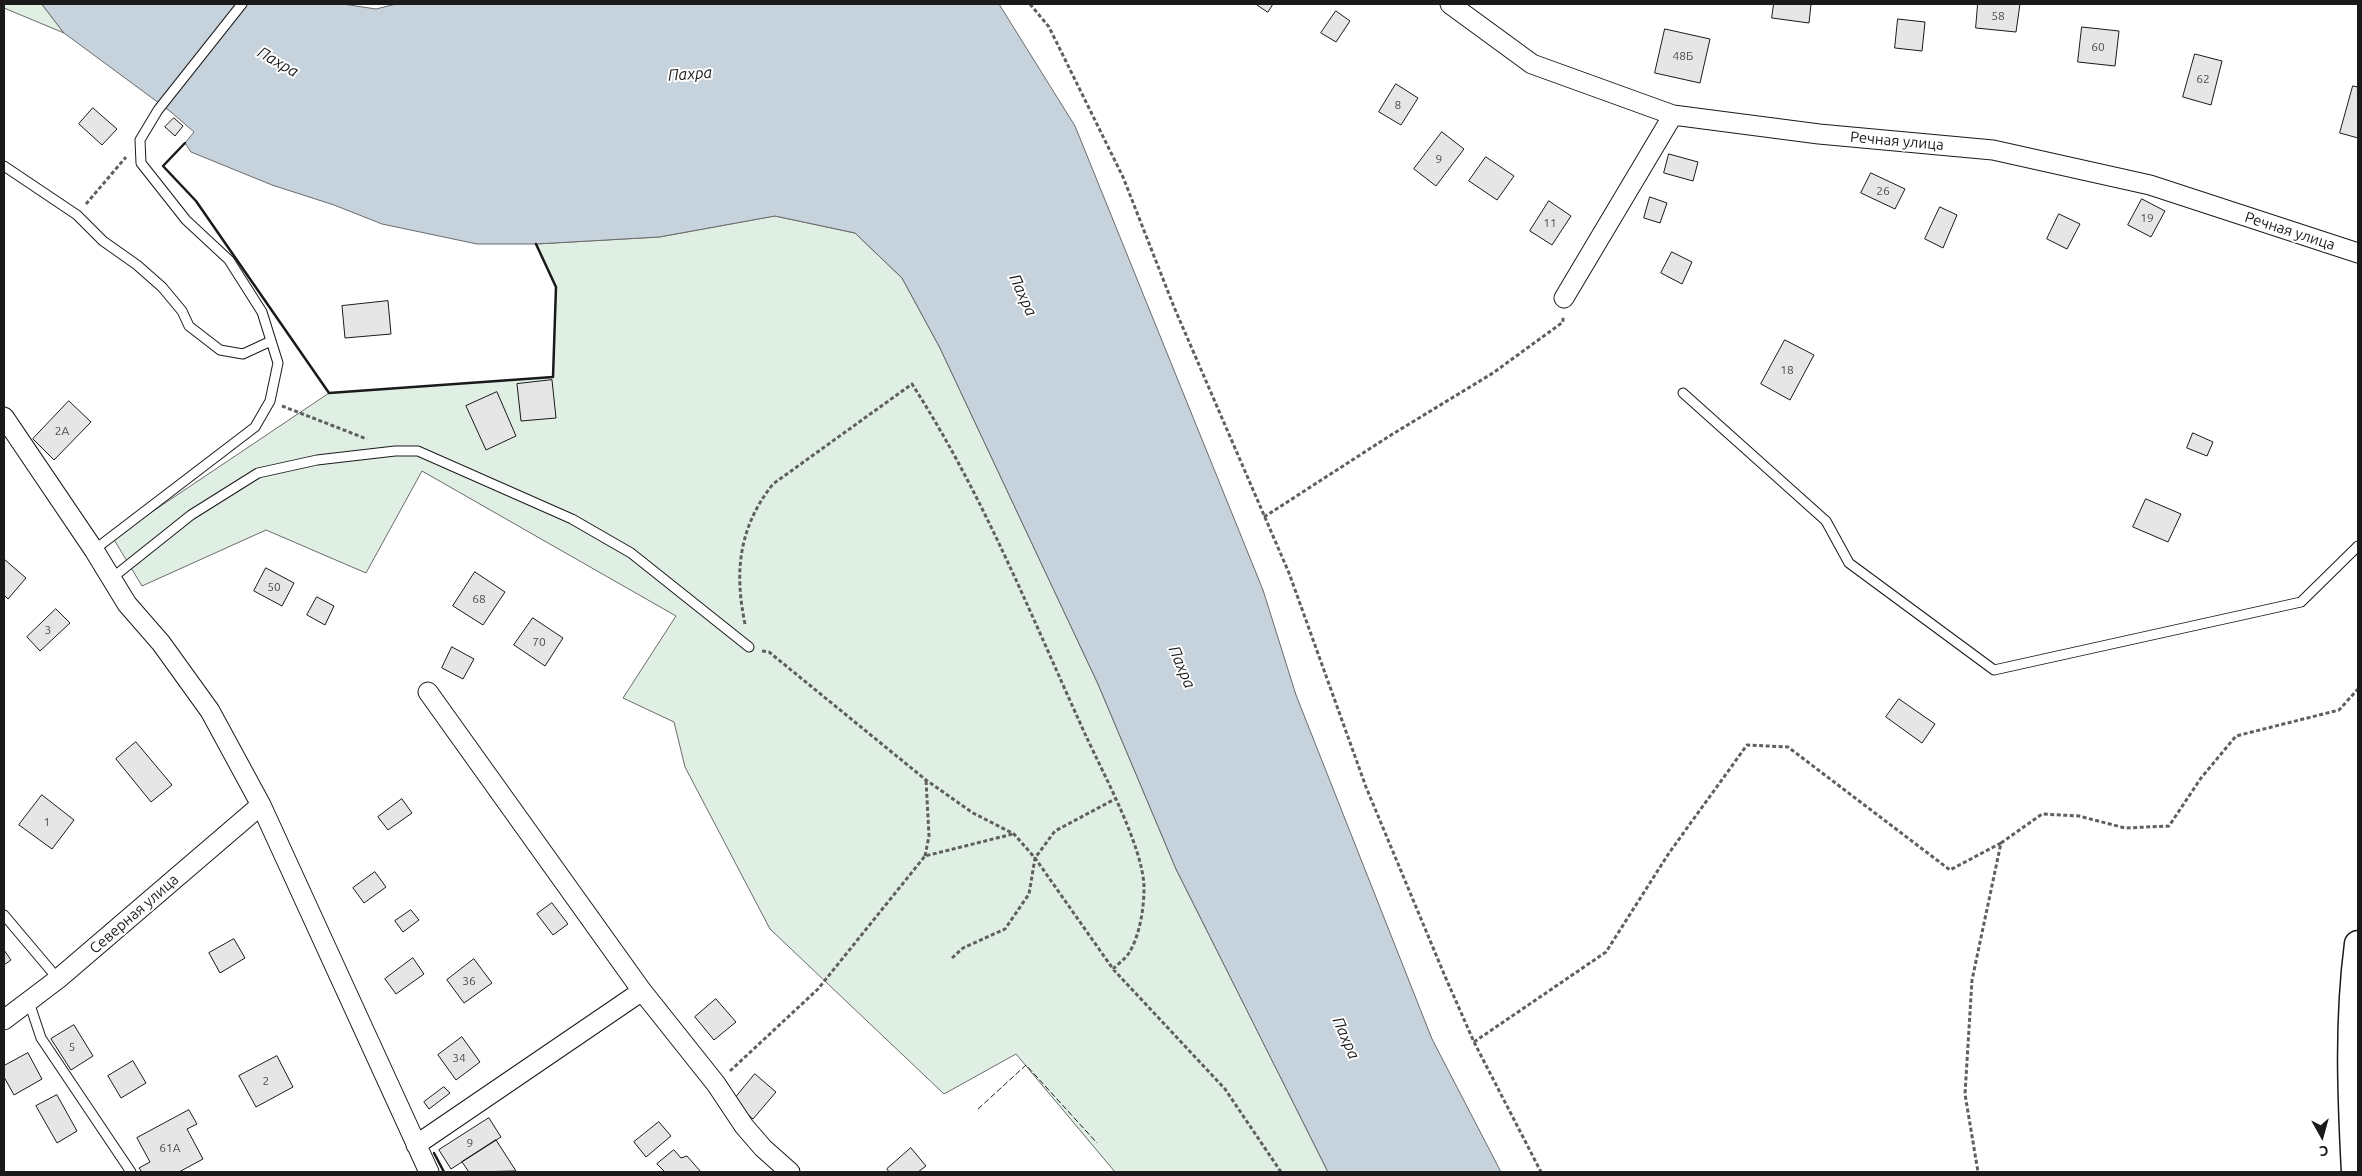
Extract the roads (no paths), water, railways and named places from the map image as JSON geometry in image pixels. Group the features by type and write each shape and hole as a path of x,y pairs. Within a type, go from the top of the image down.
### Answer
{"main road":[{"path":"2355,1172 2350,1077 2358,944"}],"street":[{"name":"Речная улица","path":"1450,4 1532,64 1672,115 1819,134 1993,150 2150,185 2358,254"},
{"path":"1564,298 1672,115"},
{"path":"4,417 94,550 127,604 161,643 210,711 261,805 429,1172"},
{"path":"428,692 642,992 716,1084 744,1126 763,1148 790,1172"},
{"name":"Северная улица","path":"4,1020 58,979 261,805"},
{"path":"416,1145 642,992"}],"lane":[{"path":"94,550 255,427 270,401 278,363 262,312 228,260 186,220 141,162 140,140 158,110 242,4"},
{"path":"4,166 77,215 103,241 137,265 162,288 182,311 189,326 220,350 243,354 271,341"},
{"path":"1683,393 1826,521 1849,563 1994,670 2301,602 2358,546"},
{"path":"112,578 191,515 258,472 317,460 418,450 572,519 632,553 749,647"},
{"path":"4,915 58,979"},
{"path":"29,1002 41,1038 131,1172"}],"water":[{"name":"Пахра","path":"42,4 343,4 376,9 396,4 999,4 1075,126 1263,590 1296,695 1432,1039 1501,1172 1328,1172 1176,869 1098,684 940,348 902,278 855,233 775,216 659,237 536,244 477,244 382,224 334,205 272,185 191,152 185,143 194,132 171,112 64,33"}]}
